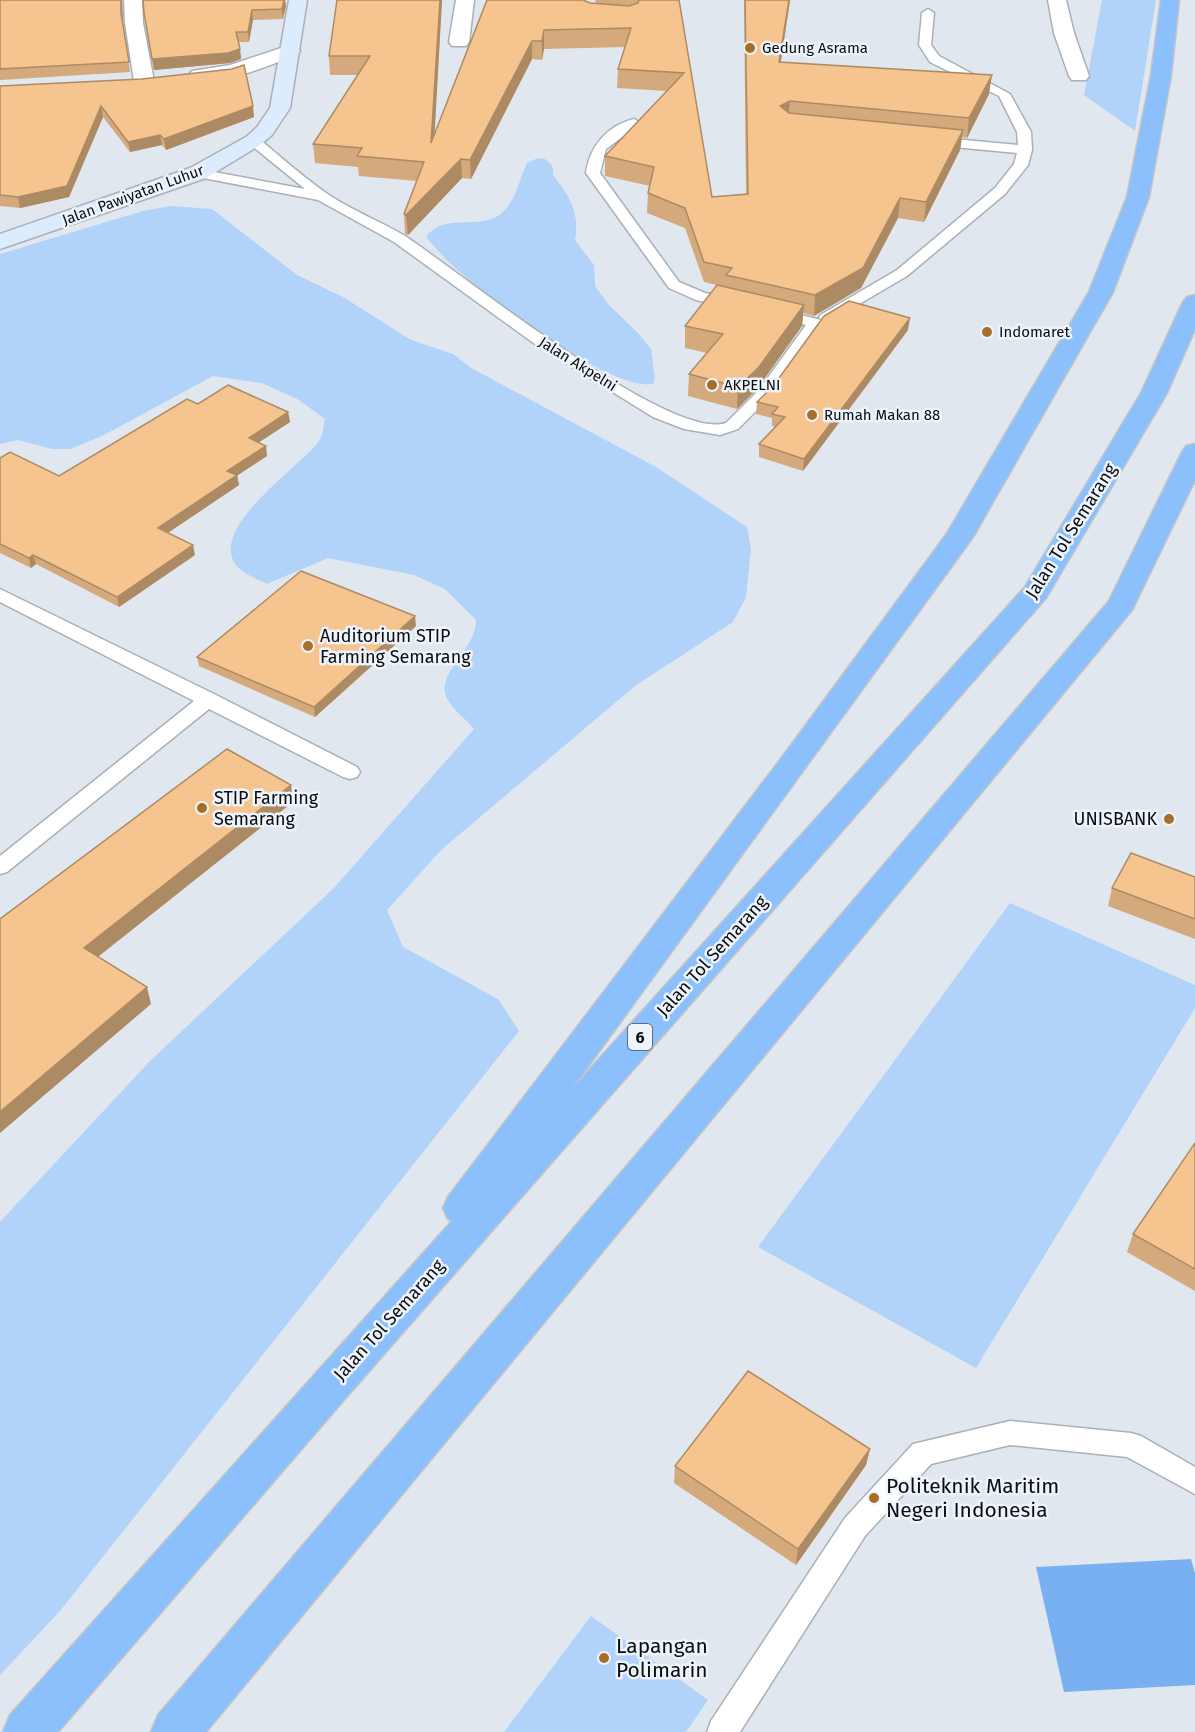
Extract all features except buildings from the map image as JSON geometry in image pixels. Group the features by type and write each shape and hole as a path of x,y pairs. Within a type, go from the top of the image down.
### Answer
{"highway":[{"path":"328,1388 787,773 959,537 1101,292 1138,196 1161,75 1170,0"},
{"name":"Jalan Tol Semarang","path":"27,1732 328,1388 1036,592 1154,393 1195,302"},
{"path":"175,1732 1122,604 1195,452"}],"main road":[{"name":"Jalan Pawiyatan Luhur","path":"0,242 198,173 253,141 265,131 280,108 298,0"}],"street":[{"path":"133,0 134,23 164,78"},
{"path":"459,42 465,0"},
{"path":"1057,0 1064,33 1079,76"},
{"path":"122,82 232,71 290,51"},
{"path":"232,71 284,80"}],"lane":[{"path":"919,139 1025,150 1024,132 1004,94 934,59 925,45 928,13"},
{"path":"634,123 607,139 598,148 593,162 593,173 674,285 701,297 816,323"},
{"name":"Jalan Akpelni","path":"253,141 324,198 399,239 540,342 659,414 684,424 720,430 732,426 765,393 816,323 902,273 1000,191 1021,165 1025,150"},
{"name":"Jalan Akpelni","path":"198,173 324,198"},
{"path":"0,595 350,772"},
{"path":"0,867 209,699"},
{"path":"722,1732 855,1527 923,1453 1010,1433 1131,1445 1195,1481"}],"shaded area":[{"path":"1102,0 1156,0 1135,131 1084,95"},
{"path":"538,158 545,159 550,164 553,175 572,204 576,221 575,240 594,265 595,286 608,304 651,349 655,379 653,384 633,382 608,373 548,339 467,278 444,258 426,237 434,229 443,225 484,221 502,213 514,196 527,163"},
{"path":"171,206 212,209 297,275 343,297 411,340 453,354 471,368 656,467 747,527 751,549 746,597 733,622 635,686 441,850 387,910 403,947 498,999 519,1031 60,1611 0,1675 0,1222 150,1061 334,888 474,729 451,704 445,691 450,672 470,642 476,620 445,589 414,575 328,558 267,584 243,572 233,560 231,545 237,529 248,513 319,441 325,419 299,400 262,383 213,376 102,436 70,449 52,449 18,440 0,444 0,254 143,211"},
{"path":"1010,903 1195,985 1195,1008 976,1368 758,1247"},
{"name":"Lapangan Polimarin","path":"591,1616 708,1700 686,1732 504,1732"}],"water":[{"path":"1191,1559 1195,1573 1195,1685 1064,1692 1036,1567"}],"place":[{"name":"Gedung Asrama","path":"750,48"},
{"name":"Indomaret","path":"987,332"},
{"name":"AKPELNI","path":"712,385"},
{"name":"Rumah Makan 88","path":"812,415"},
{"name":"Auditorium STIP Farming Semarang","path":"308,646"},
{"name":"STIP Farming Semarang","path":"202,808"},
{"name":"UNISBANK","path":"1169,819"},
{"name":"Politeknik Maritim Negeri Indonesia","path":"874,1498"},
{"name":"Lapangan Polimarin","path":"604,1658"}]}
